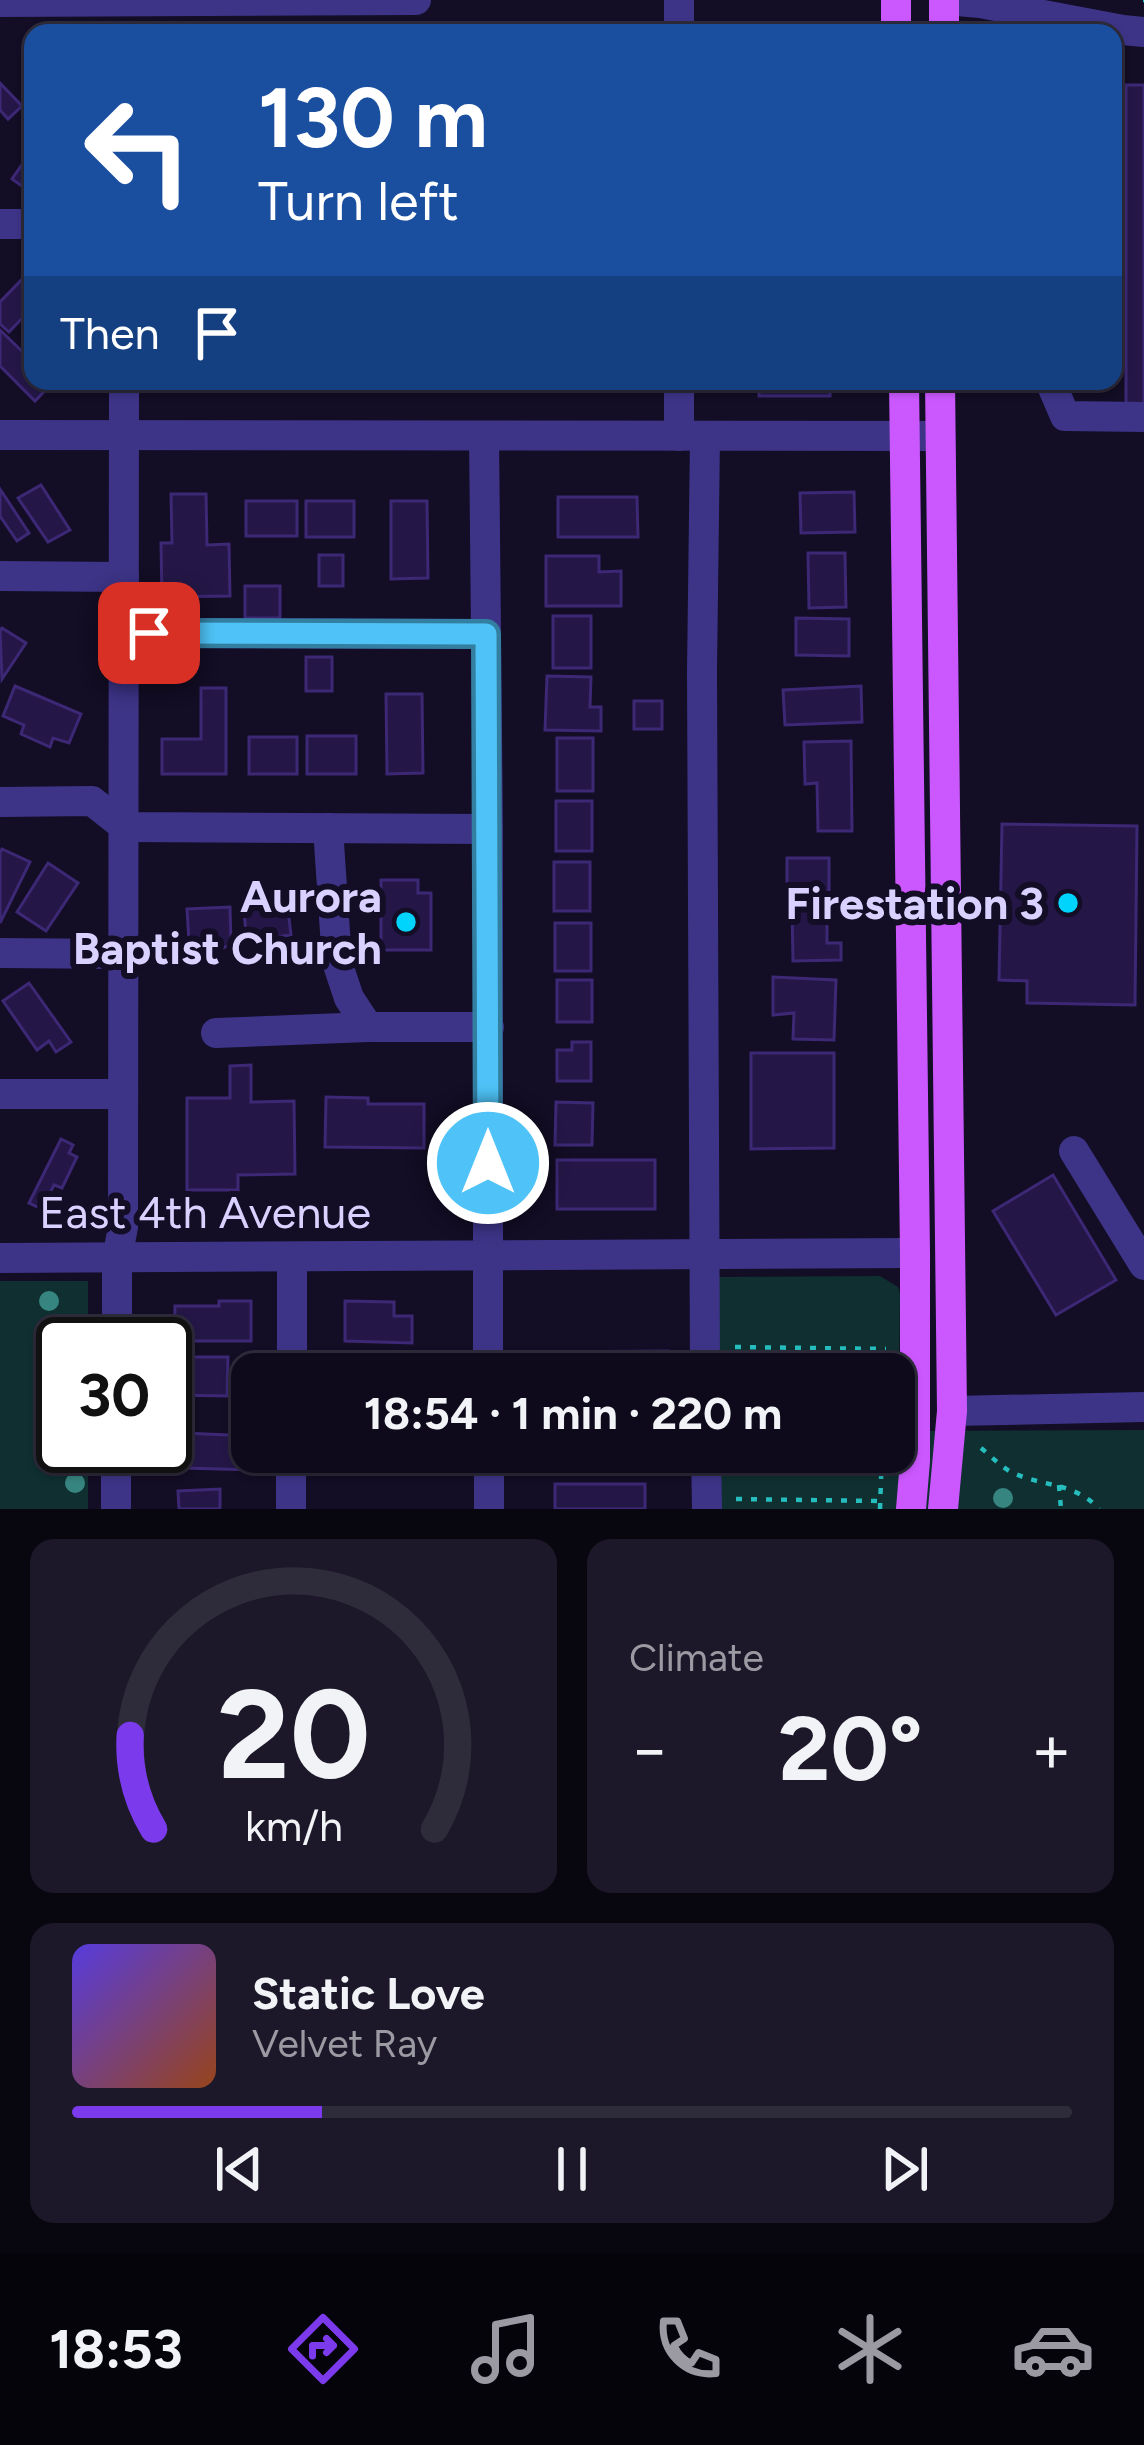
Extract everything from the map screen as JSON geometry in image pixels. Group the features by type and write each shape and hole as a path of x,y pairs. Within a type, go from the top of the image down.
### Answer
{"main road":[{"path":"904,390 915,1253 915,1461 910,1509"},
{"path":"940,390 952,1411 943,1509"}],"street":[{"path":"0,2 416,0"},
{"path":"945,0 1104,13 1144,32"},
{"path":"117,1317 117,1259 123,1227 124,390"},
{"path":"681,390 692,436 702,672 704,1353"},
{"path":"1054,390 1065,416 1144,417"},
{"path":"0,435 939,436"},
{"path":"484,436 488,1353"},
{"path":"0,576 124,577"},
{"path":"124,633 486,634"},
{"path":"0,802 92,801 125,827 488,829"},
{"path":"328,828 337,962 349,998 368,1027"},
{"path":"0,953 123,954"},
{"path":"216,1033 489,1027"},
{"path":"0,1094 121,1094"},
{"path":"1074,1151 1144,1265"},
{"name":"East 4th Avenue","path":"0,1258 915,1253"},
{"path":"292,1256 292,1353"},
{"path":"952,1411 1144,1407"},
{"path":"116,1473 116,1509"},
{"path":"291,1509 292,1473"},
{"path":"489,1473 489,1509"},
{"path":"706,1473 706,1504"}],"path":[{"path":"820,1353 886,1349"},
{"path":"981,1448 1013,1472 1085,1496 1099,1509"},
{"path":"706,1504 880,1505 881,1473"},
{"path":"1059,1485 1061,1509"}],"green space":[{"path":"880,1276 898,1287 900,1294 899,1353 715,1353 714,1277"},
{"path":"0,1281 88,1281 88,1317 36,1317 36,1473 88,1473 88,1509 0,1509"},
{"path":"1144,1430 1144,1509 717,1509 716,1473 915,1473 915,1431"}],"building":[{"path":"0,83 22,106 8,119 0,110"},
{"path":"1126,85 1144,85 1144,408 1126,408"},
{"path":"24,162 24,188 12,179"},
{"path":"24,277 24,316 9,332 0,324 0,302"},
{"path":"0,330 24,353 24,390 0,366"},
{"path":"24,390 45,390 35,401"},
{"path":"759,390 830,390 830,396 759,396"},
{"path":"41,485 70,530 48,542 18,498"},
{"path":"0,489 29,533 17,541 0,516"},
{"path":"854,492 855,532 801,533 800,493"},
{"path":"171,494 206,494 207,545 229,544 230,596 162,597 161,543 172,543"},
{"path":"558,497 637,497 638,537 558,537"},
{"path":"246,501 297,501 297,536 246,536"},
{"path":"306,501 354,501 354,537 306,537"},
{"path":"391,501 427,501 428,578 391,579"},
{"path":"808,553 845,553 846,607 809,608"},
{"path":"319,555 343,555 343,586 319,586"},
{"path":"546,556 599,556 599,572 621,571 621,606 546,606"},
{"path":"245,586 280,586 280,618 245,618"},
{"path":"553,616 591,616 591,668 553,668"},
{"path":"796,618 849,619 849,656 796,655"},
{"path":"0,631 26,643 2,679"},
{"path":"306,657 332,657 332,691 306,691"},
{"path":"547,676 591,677 590,707 601,707 601,731 545,730"},
{"path":"15,686 81,714 69,743 53,738 50,747 21,734 24,725 3,716"},
{"path":"861,686 862,722 785,725 783,690"},
{"path":"201,688 226,688 226,774 162,774 162,739 201,739"},
{"path":"386,694 422,694 423,773 387,774"},
{"path":"634,701 662,701 662,729 634,729"},
{"path":"307,736 356,736 356,774 307,774"},
{"path":"249,737 297,737 297,774 249,774"},
{"path":"557,738 593,738 593,791 557,791"},
{"path":"851,741 852,831 818,831 817,783 805,784 804,742"},
{"path":"556,801 592,801 592,851 556,851"},
{"name":"Firestation 3","path":"1002,824 1137,826 1135,1005 1027,1003 1027,981 999,980"},
{"path":"2,849 30,862 0,923 0,853"},
{"path":"787,858 829,858 829,901 787,901"},
{"path":"554,862 590,862 590,911 554,911"},
{"path":"48,863 78,883 46,931 17,912"},
{"name":"Aurora Baptist Church","path":"381,880 418,880 418,893 431,893 431,950 381,950"},
{"path":"287,901 291,935 247,941 243,904"},
{"path":"230,907 231,944 207,956 190,958 187,909"},
{"path":"792,908 827,908 827,943 841,943 841,960 793,961"},
{"path":"555,923 591,923 591,971 555,971"},
{"path":"773,977 836,980 834,1040 793,1039 794,1013 773,1015"},
{"path":"557,980 592,980 592,1022 557,1022"},
{"path":"29,983 71,1042 56,1052 49,1041 37,1050 3,1001"},
{"path":"572,1042 591,1042 591,1081 557,1081 557,1050 572,1050"},
{"path":"751,1053 834,1053 834,1148 751,1149"},
{"path":"251,1065 251,1102 294,1101 295,1174 238,1175 238,1190 187,1190 187,1098 230,1098 230,1066"},
{"path":"326,1097 368,1098 368,1104 424,1104 424,1148 325,1147"},
{"path":"556,1102 593,1103 592,1145 555,1145"},
{"path":"61,1139 73,1145 69,1153 77,1157 62,1188 54,1185 42,1209 29,1203"},
{"path":"557,1160 655,1160 655,1209 557,1209"},
{"path":"1053,1175 1116,1280 1056,1315 993,1211"},
{"path":"219,1301 251,1301 251,1341 192,1341 192,1317 175,1317 175,1306 219,1306"},
{"path":"345,1301 394,1302 394,1316 412,1316 412,1343 345,1341"},
{"path":"668,1351 668,1353 540,1353"},
{"path":"192,1357 228,1357 227,1396 192,1395"},
{"path":"192,1433 231,1435 231,1469 192,1468"},
{"path":"555,1484 645,1484 645,1509 555,1509"},
{"path":"220,1489 220,1509 179,1509 178,1491"}],"place":[{"name":"Firestation 3","path":"1068,903"},
{"name":"Aurora Baptist Church","path":"406,922"}],"route":[{"path":"149,633 486,634 488,1163"}]}
